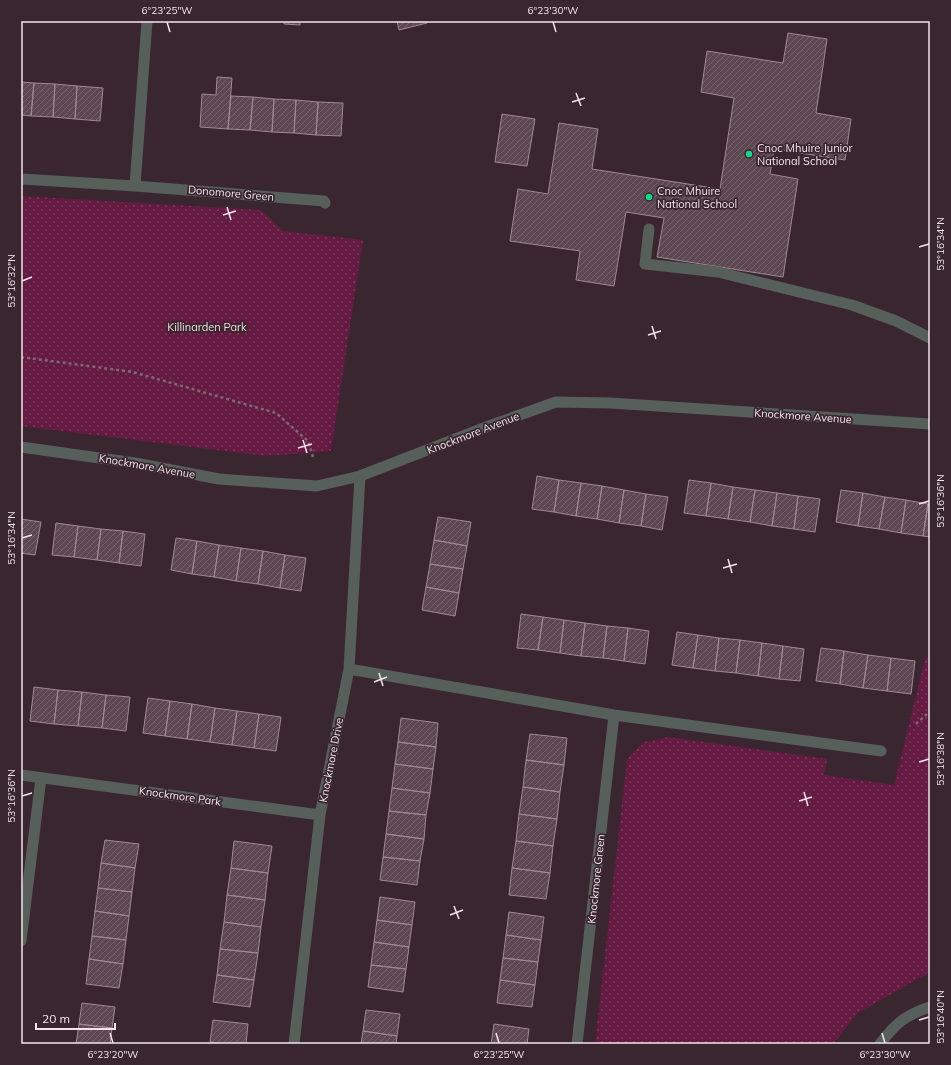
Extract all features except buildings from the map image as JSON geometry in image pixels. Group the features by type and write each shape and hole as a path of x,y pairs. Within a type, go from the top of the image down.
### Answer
{"street":[{"path":"135,186 146,21"},
{"name":"Donomore Green","path":"21,179 135,186 324,201 325,203"},
{"path":"649,229 645,264 718,272 852,305 896,321 930,338"},
{"name":"Knockmore Avenue","path":"21,447 135,463 218,478 317,486 360,476 489,426 556,402 611,403 930,424"},
{"name":"Knockmore Drive","path":"294,1044 320,815 349,669 360,476"},
{"path":"349,669 614,714 881,751"},
{"name":"Knockmore Green","path":"577,1044 614,714"},
{"name":"Knockmore Park","path":"21,775 320,815"},
{"path":"21,941 41,778"},
{"path":"880,1044 893,1027 915,1012 930,1007"}],"path":[{"path":"21,357 133,372 276,413 308,441 313,457"},
{"path":"916,724 930,712"}],"green space":[{"name":"Killinarden Park","path":"21,196 261,210 283,231 363,240 331,451 266,456 21,426"},
{"path":"930,655 930,972 858,1013 833,1044 595,1044 627,759 644,742 668,737 827,759 824,775 894,785 925,659"}],"place":[{"name":"Cnoc Mhuire Junior National School","path":"749,154"},
{"name":"Cnoc Mhuire National School","path":"649,197"}]}
